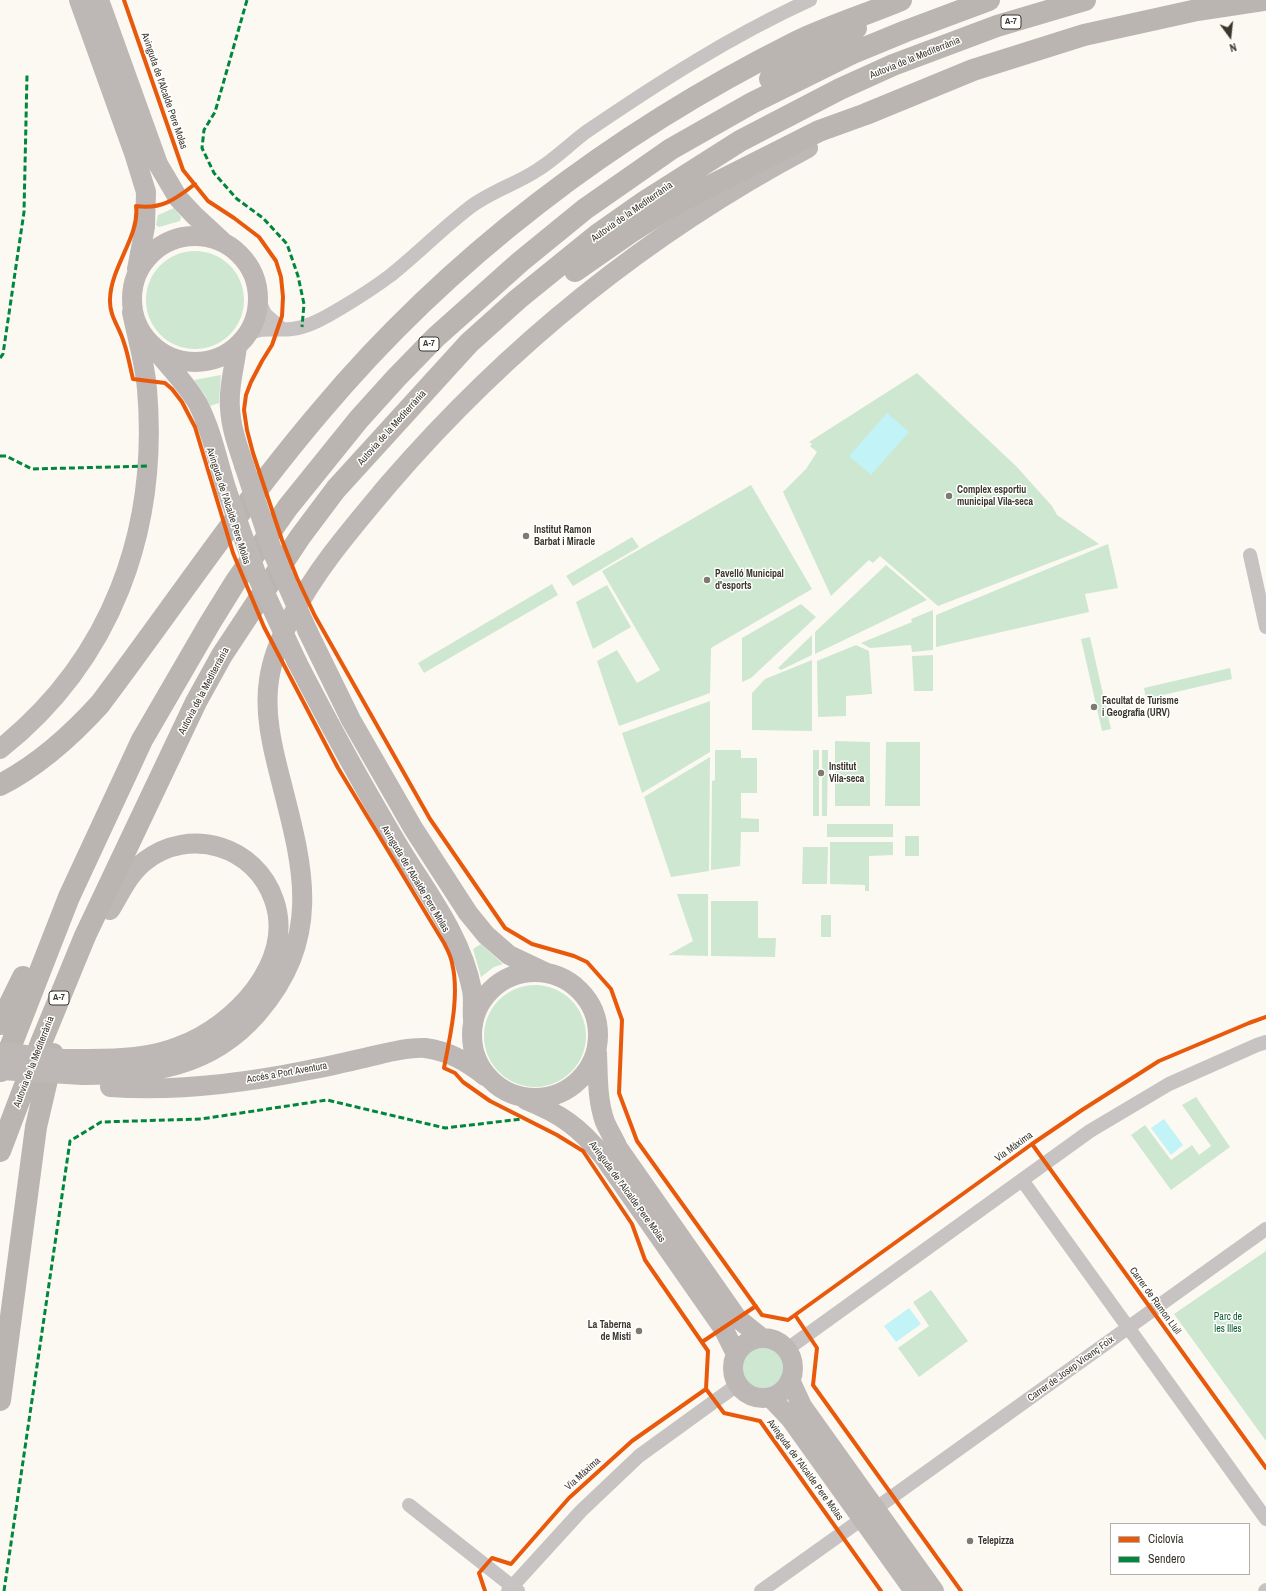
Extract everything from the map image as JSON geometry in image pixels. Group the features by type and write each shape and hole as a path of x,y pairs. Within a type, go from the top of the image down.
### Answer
{"highway":[{"name":"A-7","path":"3,1072 69,897 142,740 236,581 288,507 359,419 397,377 436,337 478,298 585,209 671,149 752,103 848,55 906,30 990,0"},
{"name":"Autovia de la Mediterrània","path":"0,1151 41,1043 85,936 196,702 242,624 300,537 336,489 469,343 518,299 597,235 644,202 740,141 812,103 893,66 997,26 1085,0"},
{"path":"469,343 500,328 596,255 672,206 819,131 866,114 973,70 1084,35 1197,10 1263,0"},
{"path":"671,149 692,125 839,38 898,1"},
{"path":"0,784 37,762 55,748 78,728 100,704 220,538 321,410 357,369 476,254 525,214 606,153 698,95 797,41 831,26 898,1"},
{"path":"0,1400 36,1127 42,1097 56,1043 67,1011 128,870 126,850"},
{"path":"0,1024 46,929 69,897"}],"street":[{"path":"0,749 27,726 48,705 68,681 103,625 116,598 134,550 146,496 150,439 147,388 132,312 132,293 145,227 146,192 134,153 79,0"},
{"path":"99,0 158,164 178,198 204,225 237,252 246,262 252,273 258,298 264,314 282,329"},
{"path":"132,312 144,339 155,349 168,357 197,363 225,355 253,332 261,329 291,329 316,322 341,308 390,276 453,221 488,195 519,181 538,170 584,134 702,56 756,26 810,0"},
{"path":"3,1072 115,1075 152,1072 179,1065 206,1055 224,1044 243,1028 270,999 291,960 297,940 304,902 298,846 274,753 269,725 268,682 273,659 289,620 313,580 334,550 411,459 468,398 562,313 616,271 698,212 747,182 866,114"},
{"path":"136,275 145,259 159,247 175,239 192,236 210,238 227,245"},
{"path":"258,298 255,318 242,341 230,392 230,407 234,434 273,553 308,632 351,720 413,828 468,913 486,935 509,955 547,973 567,980 582,992 593,1009 598,1028 597,1047 590,1066 577,1082 560,1094 540,1099 519,1097 500,1089 485,1076 475,1059 471,1040 473,1020 480,1002 493,987 509,977 528,972 547,973"},
{"name":"Avinguda de l'Alcalde Pere Molas","path":"155,349 187,388 197,403 204,418 227,491 257,576 297,662 333,733 396,842 443,916 456,942 466,965 472,991 473,1020"},
{"path":"1250,555 1266,627"},
{"path":"0,1052 52,1058 84,1073 132,1057 164,1052 186,1044 210,1032 235,1012 255,989 269,967 278,939 279,926 276,907 262,877 254,866 233,852 210,845 196,843 181,846 169,849 145,861 128,881 110,910"},
{"path":"786,1350 1090,1131 1169,1084 1266,1042"},
{"name":"Avinguda de l'Alcalde Pere Molas","path":"597,1047 600,1100 605,1122 618,1148 737,1318 762,1338"},
{"name":"Accés a Port Aventura","path":"84,1073 114,1087 156,1088 232,1082 310,1070 408,1049 425,1048 447,1053 465,1060 485,1076"},
{"name":"Avinguda de l'Alcalde Pere Molas","path":"519,1097 548,1109 586,1135 603,1156 723,1328 736,1354"},
{"path":"1022,1180 1266,1519"},
{"name":"Carrer de Josep Vicenç Foix","path":"761,1591 1266,1229"},
{"path":"762,1338 780,1344 786,1350 793,1364 793,1372 790,1380 782,1391 770,1398 752,1397 737,1385 732,1370 733,1362 736,1354 747,1343 754,1339 762,1338"},
{"name":"Avinguda de l'Alcalde Pere Molas","path":"790,1380 802,1406 869,1514 914,1591"},
{"path":"409,1505 513,1589 581,1510 639,1456 737,1385"},
{"name":"Avinguda de l'Alcalde Pere Molas","path":"770,1398 790,1418 934,1591"}],"green space":[{"path":"174,208 181,217 180,221 159,227 156,225 158,215"},
{"path":"195,251 214,255 230,265 240,281 244,300 240,319 230,335 214,345 195,349 176,345 160,335 150,319 146,300 150,281 160,265 176,255"},
{"name":"Complex esportiu municipal Vila-seca","path":"917,373 1016,466 1052,506 1057,515 1099,544 938,606 880,556 873,563 869,560 831,596 783,492 806,469 817,452 810,446 812,444 809,442"},
{"path":"221,375 219,403 210,406 205,395 194,380"},
{"name":"Pavelló Municipal d'esports","path":"751,485 812,589 711,648 710,693 619,726 597,661 617,650 637,683 660,670 602,571"},
{"path":"632,537 639,547 573,586 566,576"},
{"path":"1108,544 1118,588 1085,594 1089,612 936,647 936,615"},
{"path":"886,565 927,600 815,654 815,632"},
{"path":"552,584 558,595 424,673 418,663"},
{"path":"607,585 631,627 593,649 576,602"},
{"path":"801,604 816,617 751,678 742,682 742,638"},
{"path":"933,610 933,650 912,652 911,645 870,648 861,643 912,622 911,619"},
{"path":"812,635 812,655 781,670 778,668"},
{"path":"1090,637 1111,729 1102,731 1081,639"},
{"path":"856,645 869,651 872,694 846,696 846,716 818,717 817,661"},
{"path":"933,655 933,691 914,691 912,656"},
{"path":"812,660 812,731 752,730 752,693 765,679"},
{"path":"1230,668 1232,679 1146,699 1144,688"},
{"path":"710,701 710,752 642,793 622,733"},
{"path":"835,741 870,742 870,806 835,806"},
{"path":"886,742 920,742 920,806 885,806"},
{"path":"715,750 741,750 741,758 757,758 757,793 741,793 741,818 759,819 759,832 741,832 740,866 711,870 712,781 715,780"},
{"path":"813,750 819,750 819,816 813,816"},
{"path":"822,750 828,750 827,816 822,816"},
{"path":"710,757 709,871 671,877 644,797"},
{"path":"827,824 893,824 893,837 827,837"},
{"path":"905,836 919,836 919,856 905,856"},
{"path":"830,842 893,842 893,855 869,856 869,891 865,891 865,885 830,884"},
{"path":"803,847 828,847 827,884 802,884"},
{"path":"677,894 708,894 708,956 668,955 693,941"},
{"path":"711,901 758,901 758,938 776,938 775,957 711,956"},
{"path":"821,915 831,915 831,937 821,937"},
{"path":"481,944 503,964 494,967 481,977 473,949"},
{"path":"535,985 554,989 571,1000 582,1017 586,1036 582,1055 571,1072 554,1083 535,1087 516,1083 499,1072 488,1055 484,1036 488,1017 499,1000 516,989"},
{"path":"1196,1097 1230,1147 1171,1190 1131,1135 1145,1125 1171,1160 1192,1145 1199,1155 1211,1146 1182,1105"},
{"name":"Parc de les Illes","path":"1266,1251 1266,1441 1174,1314"},
{"path":"931,1290 968,1341 919,1377 898,1348 929,1326 913,1302"},
{"path":"759,1346 767,1346 779,1352 785,1364 785,1372 779,1384 767,1390 759,1390 747,1384 741,1372 741,1364 747,1352"}],"water":[{"path":"887,413 909,432 871,475 849,456"},
{"path":"1164,1119 1183,1145 1171,1155 1151,1128"},
{"path":"909,1308 921,1324 896,1342 884,1326"}],"marked path":[{"path":"247,0 215,112 204,130 202,148 214,173 237,199 263,218 287,244 298,276 304,304 302,327"},
{"path":"0,358 3,354 24,212 27,75"},
{"path":"0,456 6,456 32,469 149,466"},
{"path":"4,1591 70,1141 101,1122 201,1119 327,1100 445,1128 522,1119"}],"cycle path":[{"name":"Via Màxima","path":"124,0 183,170 208,201 259,237 276,261 281,277 283,297 282,316 272,345 251,382 246,395 244,410 253,453 282,540 297,578 315,616 430,819 505,928 532,944 574,956 587,962 611,989 622,1020 619,1093 637,1141 762,1315 788,1320 1032,1144 1159,1061 1266,1017"},
{"path":"195,184 175,199 161,205 145,207 136,206 134,229 115,275 112,287 110,299 111,311 125,347 133,379 165,383 172,389 182,402 195,427 233,553 264,627 338,768 449,953 454,975 455,1002 444,1068 455,1073 463,1082 490,1101 557,1135 583,1151 632,1224 645,1260 708,1351 706,1389 724,1413 760,1421 881,1591"},
{"name":"Via Màxima","path":"1032,1144 1266,1468"},
{"path":"702,1342 756,1306"},
{"path":"795,1315 817,1348 813,1385 961,1591"},
{"name":"Via Màxima","path":"485,1591 479,1573 492,1558 511,1564 569,1498 632,1441 706,1389"}],"place":[{"name":"Complex esportiu municipal Vila-seca","path":"949,496"},
{"name":"Institut Ramon Barbat i Miracle","path":"526,536"},
{"name":"Pavelló Municipal d'esports","path":"707,580"},
{"name":"Facultat de Turisme i Geografia (URV)","path":"1094,707"},
{"name":"Institut Vila-seca","path":"821,773"},
{"name":"La Taberna de Misti","path":"639,1331"},
{"name":"Telepizza","path":"970,1541"}]}
